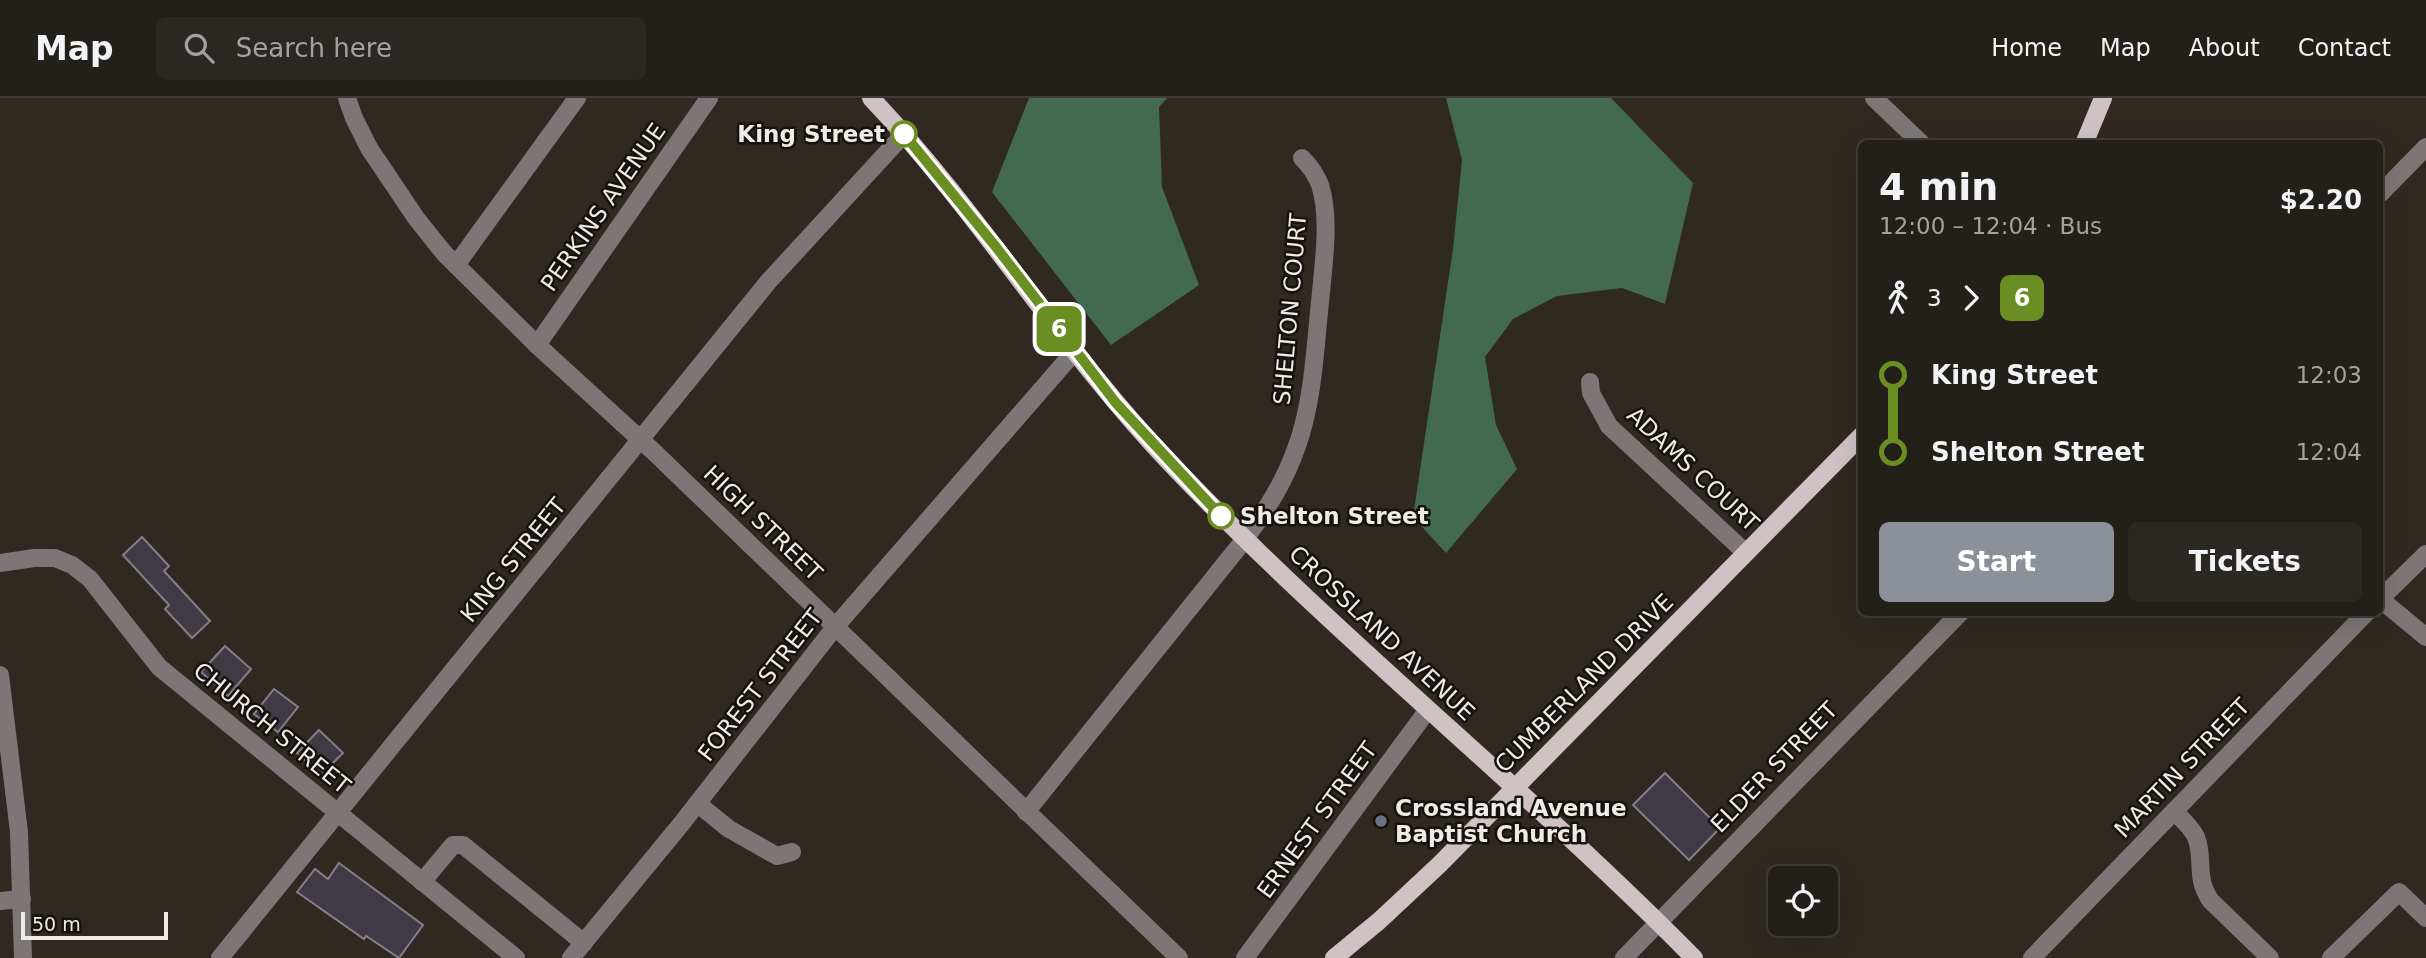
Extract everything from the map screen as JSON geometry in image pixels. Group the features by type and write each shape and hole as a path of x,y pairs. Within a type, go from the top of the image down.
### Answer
{"main road":[{"name":"CROSSLAND AVENUE","path":"872,98 996,247 1116,403 1160,452 1245,539 1427,711 1517,788 1694,958"},
{"path":"2086,140 2104,98"},
{"name":"CUMBERLAND DRIVE","path":"1334,958 1380,921 1517,788 1858,439"}],"street":[{"name":"HIGH STREET","path":"347,98 354,118 393,185 423,227 456,265 1179,958"},
{"path":"456,265 577,98"},
{"name":"PERKINS AVENUE","path":"537,345 709,98"},
{"path":"1874,98 1918,140"},
{"name":"KING STREET","path":"220,958 768,282 904,134"},
{"path":"2383,191 2426,147"},
{"name":"SHELTON COURT","path":"1245,539 1278,492 1299,443 1315,355 1324,250 1324,205 1320,186 1312,169 1302,158"},
{"name":"FOREST STREET","path":"570,958 698,804 835,628 1075,351"},
{"name":"ADAMS COURT","path":"1590,382 1591,393 1609,426 1746,554"},
{"path":"1026,812 1245,539"},
{"path":"2383,596 2426,554"},
{"name":"CHURCH STREET","path":"0,563 55,558 72,565 104,595 159,667 516,958"},
{"path":"2383,601 2426,637"},
{"name":"ELDER STREET","path":"1624,958 1957,616"},
{"name":"MARTIN STREET","path":"2032,958 2363,616"},
{"path":"0,675 19,832 23,958"},
{"name":"ERNEST STREET","path":"1245,958 1427,711"},
{"path":"698,804 729,829 777,856 792,852"},
{"path":"2175,811 2197,839 2204,891 2270,958"},
{"path":"422,881 453,845 463,845 584,943"},
{"path":"2331,958 2399,892 2426,918"},
{"path":"0,901 22,899"}],"green space":[{"path":"1029,98 1167,98 1159,107 1162,187 1199,285 1111,345 992,192"},
{"path":"1446,98 1611,98 1693,183 1665,304 1622,288 1557,296 1513,319 1485,357 1496,425 1517,469 1446,553 1413,517 1453,249 1462,160"}],"building":[{"path":"142,537 169,566 164,571 210,621 192,638 165,609 169,605 123,555"},
{"path":"225,646 251,669 228,696 201,672"},
{"path":"274,689 298,707 278,732 254,714"},
{"path":"319,730 343,753 321,775 297,753"},
{"path":"1665,773 1720,828 1689,860 1633,805"},
{"path":"339,863 423,925 399,958 366,936 364,939 297,892 315,869 328,879"}],"bus line":[{"name":"6","path":"904,134 996,247 1116,403 1221,516"}],"place":[{"name":"King Street","path":"904,134"},
{"name":"Shelton Street","path":"1221,516"},
{"name":"Crossland Avenue Baptist Church","path":"1381,821"}]}
